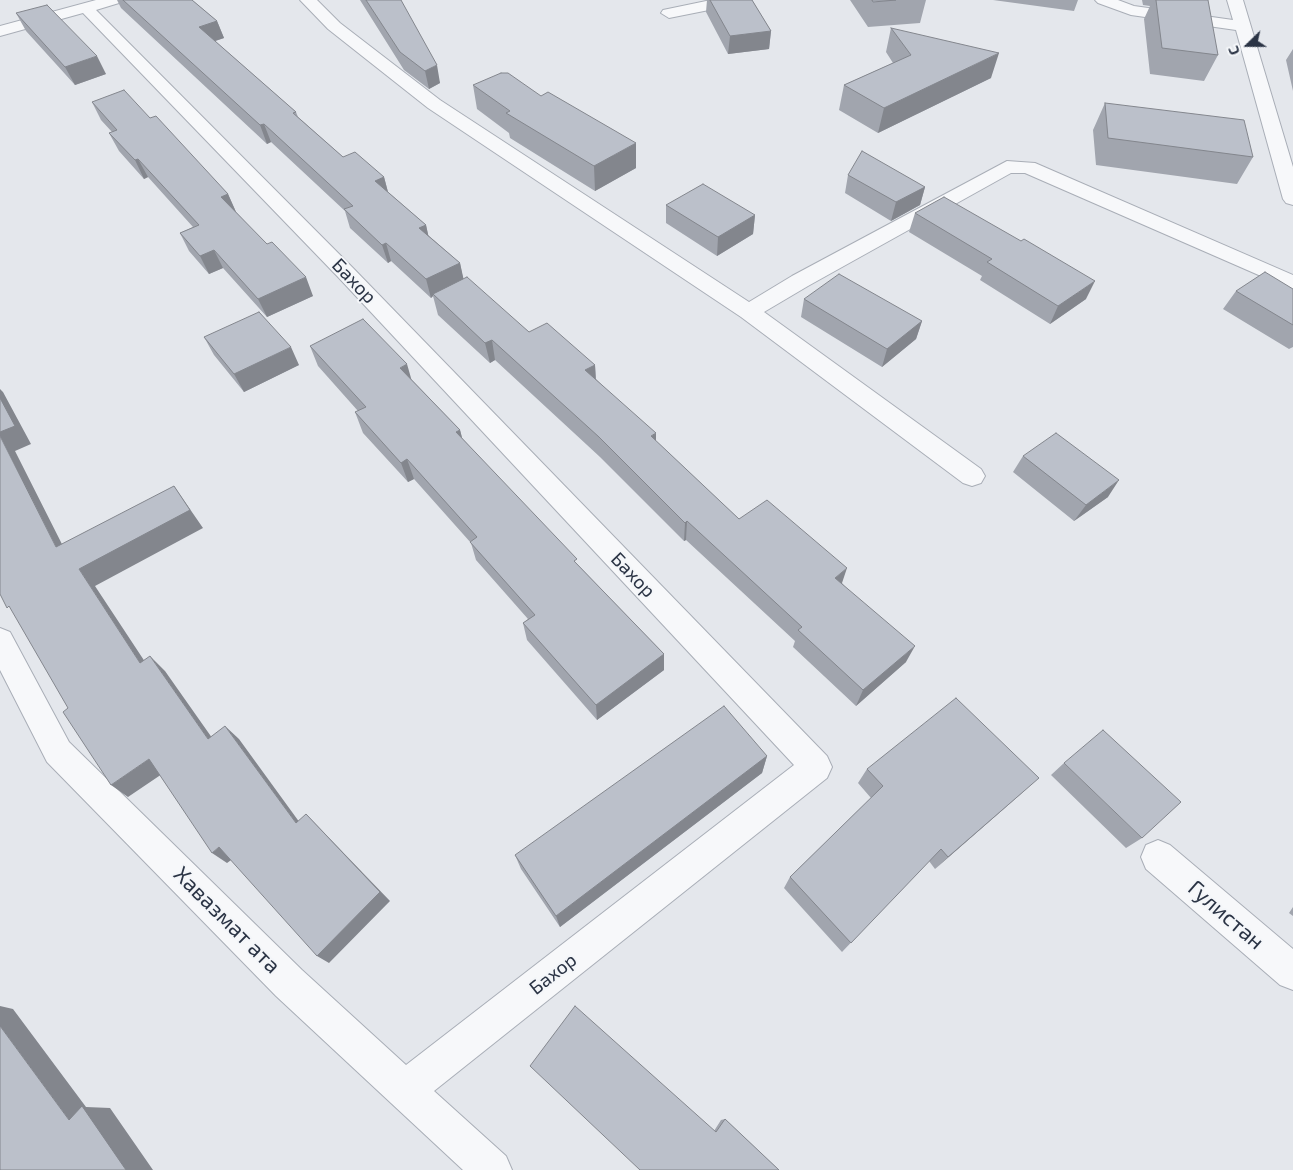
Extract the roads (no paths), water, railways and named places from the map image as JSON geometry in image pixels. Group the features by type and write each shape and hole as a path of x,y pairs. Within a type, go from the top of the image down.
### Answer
{"street":[{"path":"0,31 114,0"},
{"path":"308,0 334,26 434,104 749,312 972,476"},
{"path":"670,13 734,0"},
{"path":"1102,0 1130,10 1242,26"},
{"path":"1235,0 1293,200"},
{"name":"Бахор","path":"86,8 346,273 816,767 405,1090"},
{"path":"749,312 800,281 1007,167 1028,167 1293,283"},
{"name":"Хавазмат ата","path":"0,640 58,752 290,983 492,1170"},
{"name":"Гулистан","path":"1158,857 1293,972"}]}
